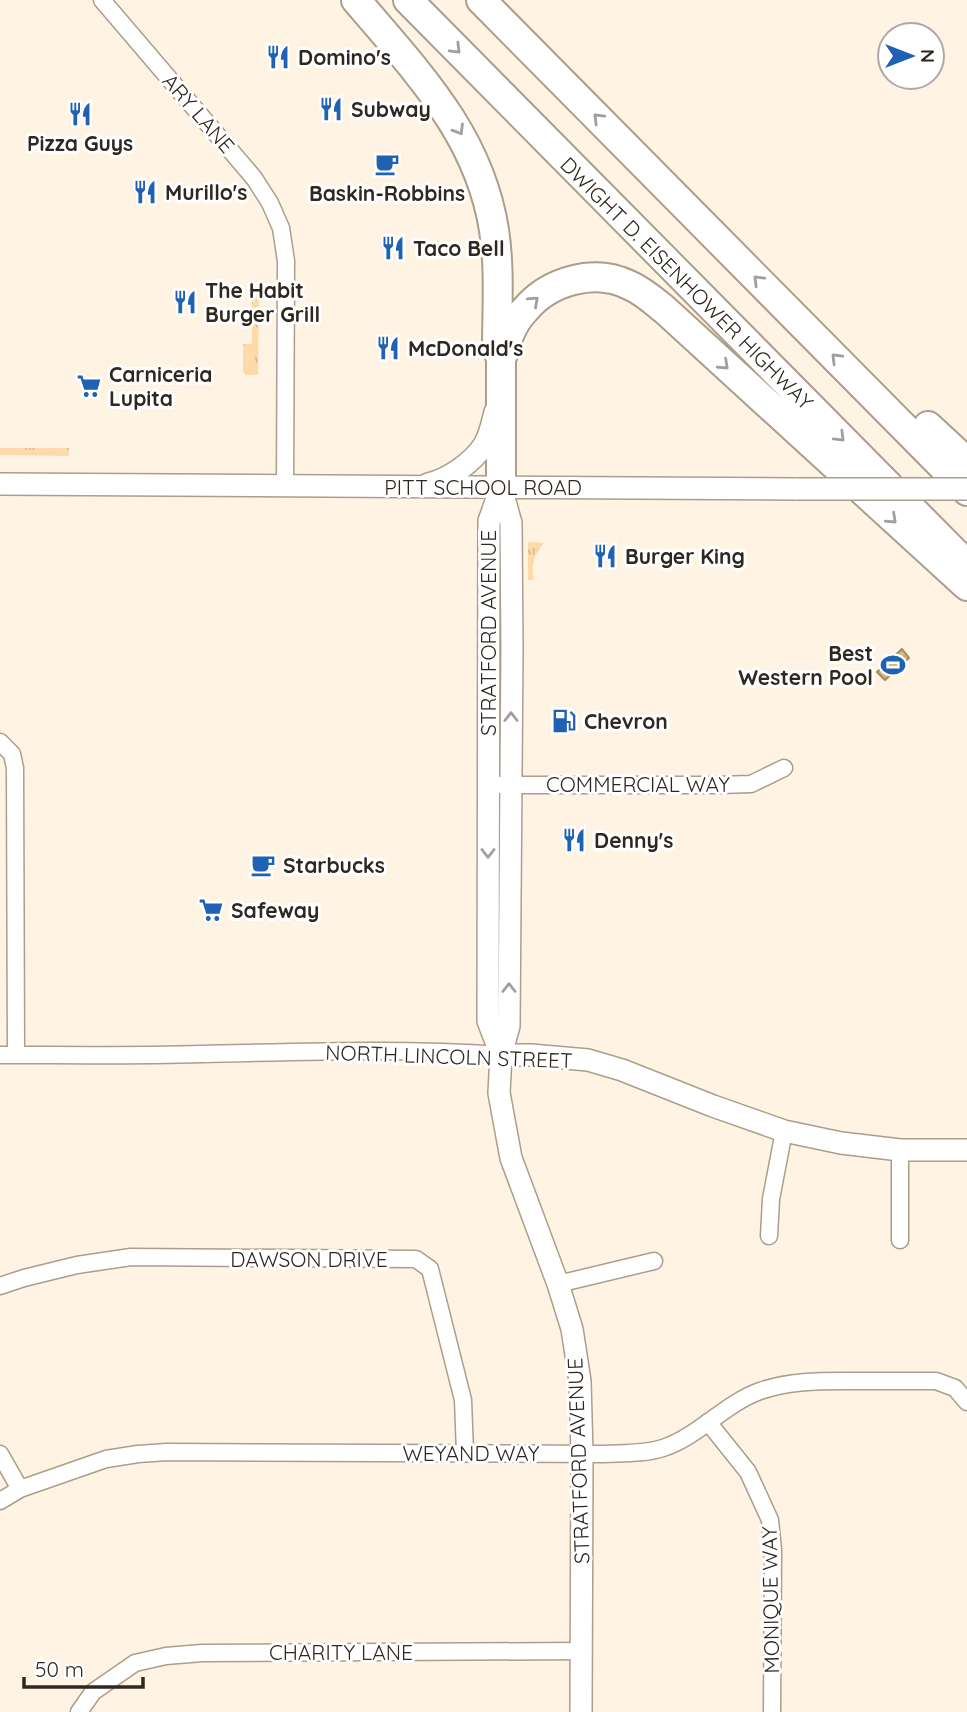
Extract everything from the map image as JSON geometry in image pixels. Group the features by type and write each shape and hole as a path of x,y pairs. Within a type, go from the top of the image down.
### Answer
{"highway":[{"path":"356,0 430,88 461,133 487,197 498,270 500,487"},
{"name":"DWIGHT D. EISENHOWER HIGHWAY","path":"408,0 967,565"},
{"path":"481,0 967,490"},
{"path":"501,373 510,333 525,310 547,289 577,278 605,277 626,283 665,310 967,586"},
{"path":"865,387 923,421 967,462"}],"street":[{"name":"ARY LANE","path":"102,0 254,178 271,203 281,228 286,261 285,486"},
{"path":"414,487 433,483 455,472 483,446 491,429 501,373"},
{"name":"PITT SCHOOL ROAD","path":"0,484 967,490"},
{"name":"STRATFORD AVENUE","path":"500,487 489,521 488,785 488,1021 500,1055"},
{"name":"STRATFORD AVENUE","path":"500,487 511,523 511,785 509,1026 500,1055 499,1093 511,1158 572,1329 580,1381 580,1712"},
{"path":"0,742 12,754 15,768 8,1055"},
{"name":"COMMERCIAL WAY","path":"488,785 751,784 784,768"},
{"name":"NORTH LINCOLN STREET","path":"8,1055 369,1051 466,1052 588,1060 622,1070 784,1131 841,1143 900,1150 967,1150"},
{"path":"769,1236 771,1199 784,1131"},
{"path":"900,1150 900,1240"},
{"name":"DAWSON DRIVE","path":"0,1286 77,1265 131,1257 416,1259 430,1269 463,1400 465,1453"},
{"path":"558,1284 654,1261"},
{"name":"WEYAND WAY","path":"0,1502 20,1489 106,1459 138,1454 643,1453 664,1448 685,1438 731,1405 758,1391 782,1384 810,1381 936,1381 955,1388 967,1402"},
{"name":"MONIQUE WAY","path":"709,1422 748,1472 770,1520 773,1550 772,1712"},
{"path":"0,1454 20,1489"},
{"name":"CHARITY LANE","path":"79,1712 93,1692 135,1663 166,1656 202,1653 581,1651"}],"green space":[{"path":"252,286 259,286 258,375 246,375 243,372 243,344 252,344"},
{"path":"0,448 69,448 69,456 0,455"},
{"path":"528,542 544,543 534,560 534,580 528,580"}],"water":[{"name":"Best Western Pool","path":"902,649 909,658 885,680 877,672"}],"place":[{"name":"Domino's","path":"278,57"},
{"name":"Subway","path":"331,109"},
{"name":"Pizza Guys","path":"80,114"},
{"name":"Baskin-Robbins","path":"387,164"},
{"name":"Murillo's","path":"145,192"},
{"name":"Taco Bell","path":"393,248"},
{"name":"The Habit Burger Grill","path":"185,302"},
{"name":"McDonald's","path":"388,348"},
{"name":"Carniceria Lupita","path":"89,386"},
{"name":"Burger King","path":"605,556"},
{"name":"Best Western Pool","path":"893,665"},
{"name":"Chevron","path":"564,721"},
{"name":"Denny's","path":"574,840"},
{"name":"Starbucks","path":"263,865"},
{"name":"Safeway","path":"211,910"}]}
